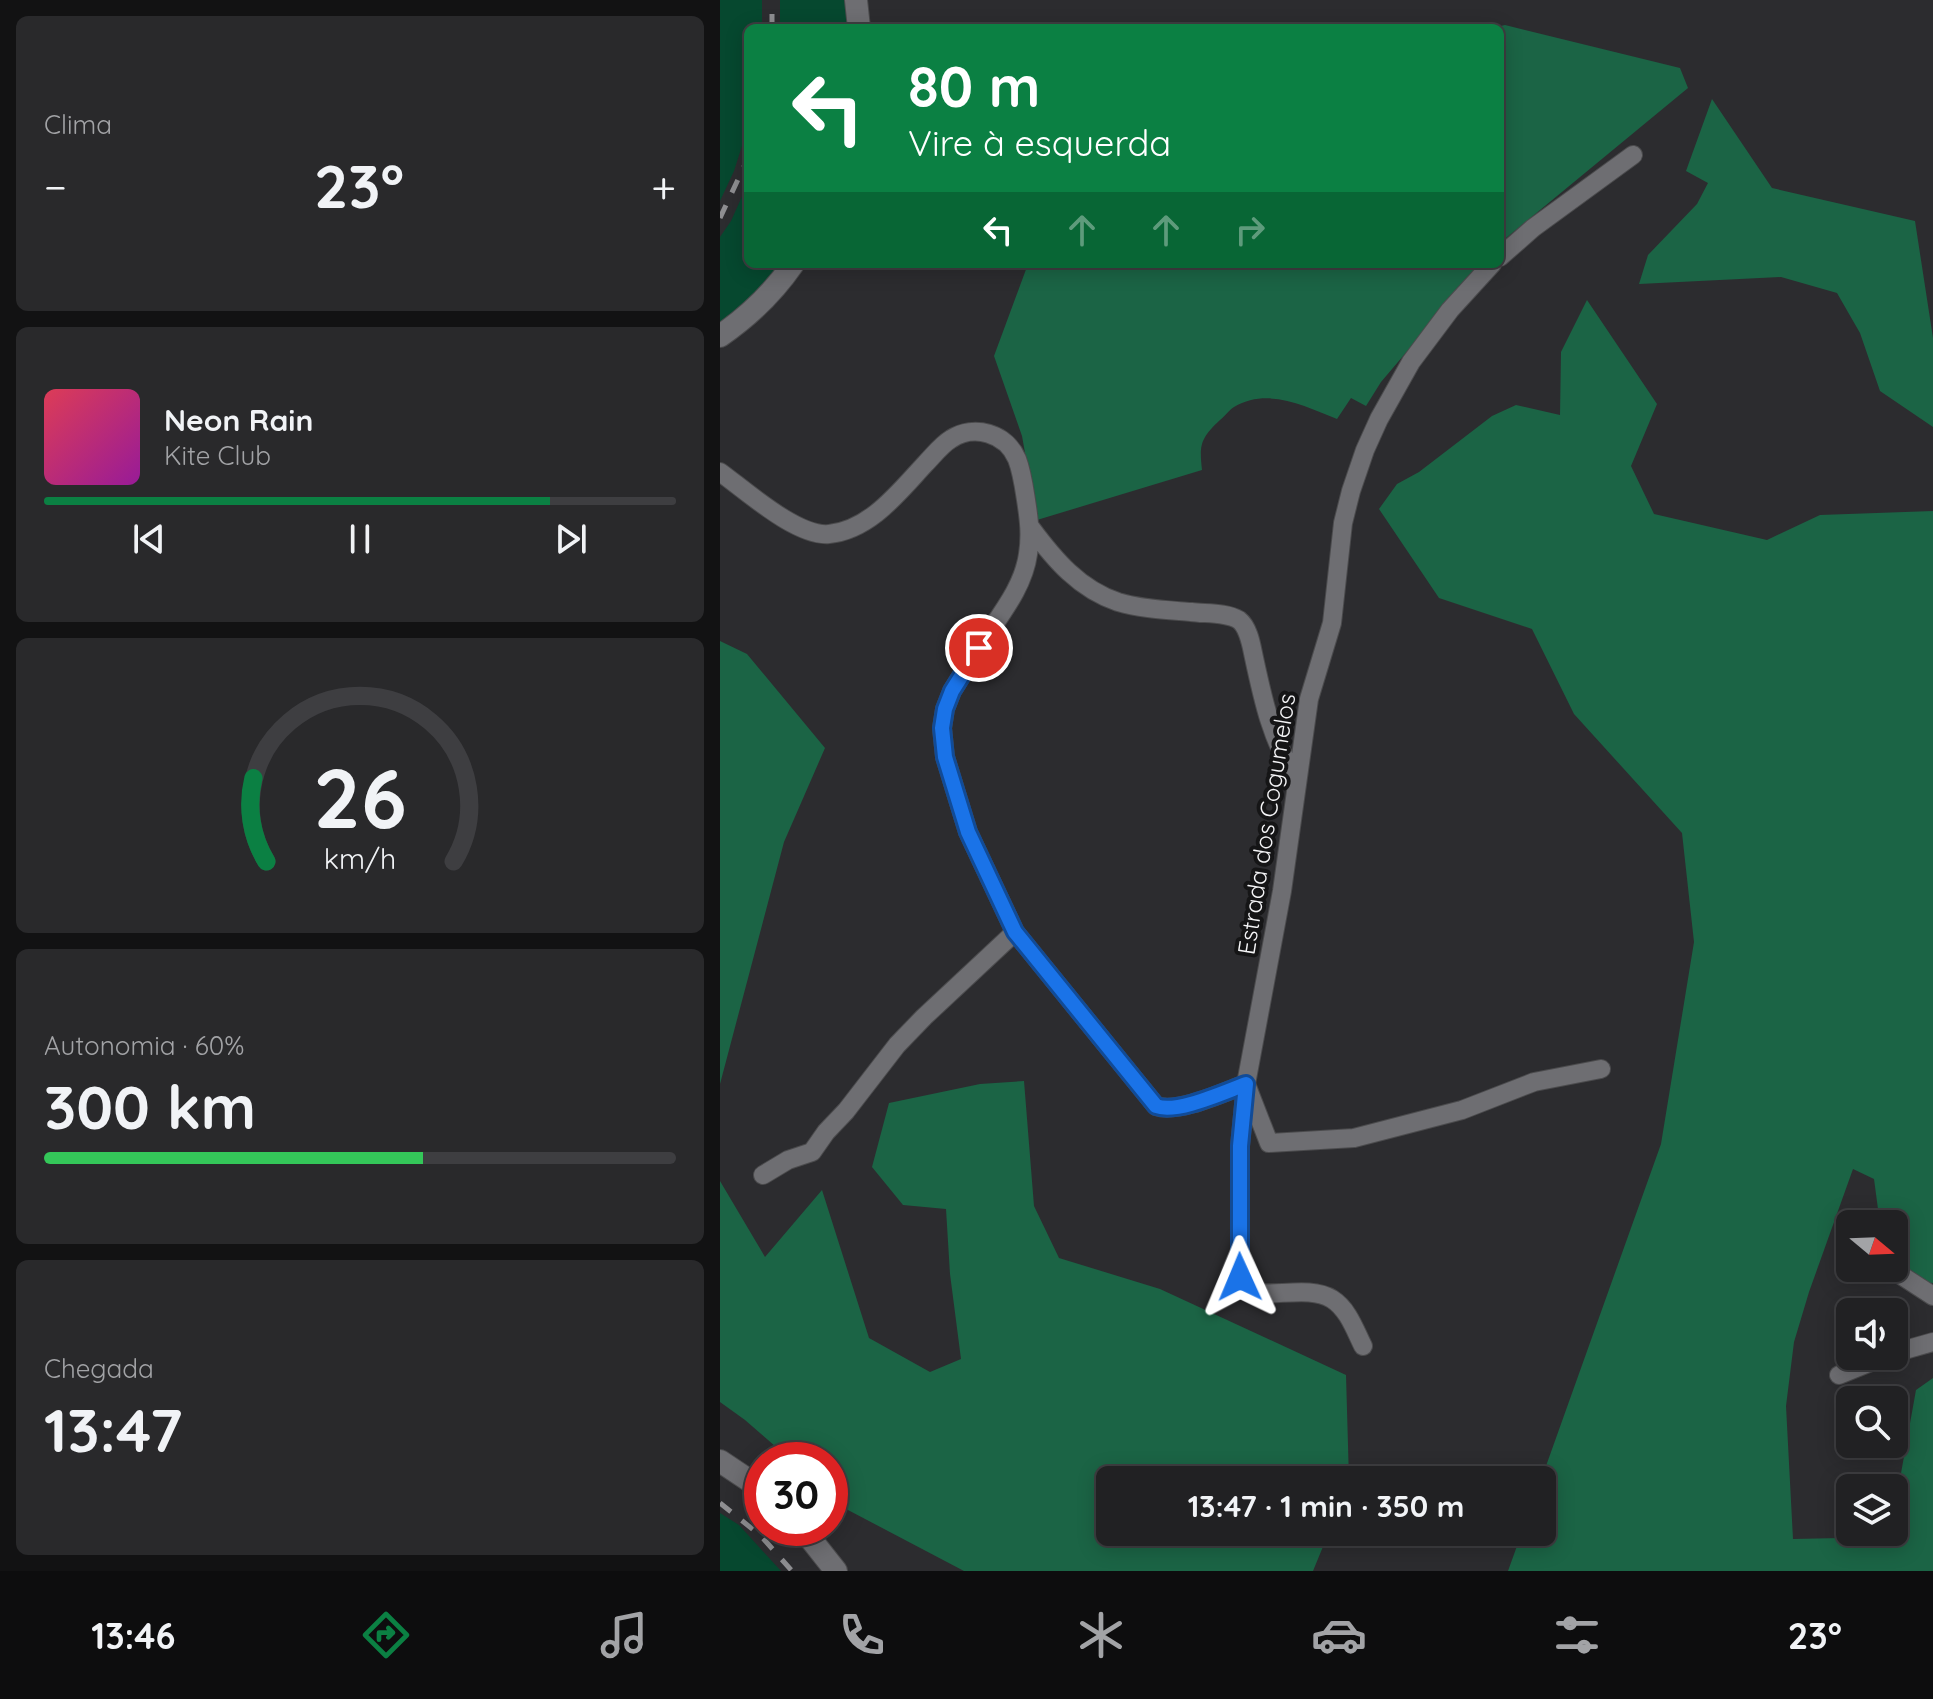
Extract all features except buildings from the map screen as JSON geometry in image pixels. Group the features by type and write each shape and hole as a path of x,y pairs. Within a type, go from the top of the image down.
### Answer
{"street":[{"path":"856,0 859,24"},
{"path":"1504,253 1533,228 1633,155"},
{"path":"720,336 761,303 790,268"},
{"name":"Estrada dos Cogumelos","path":"1363,1346 1343,1309 1321,1293 1252,1292 1243,1287 1240,1277 1240,1146 1246,1084 1282,891 1309,699 1332,623 1343,523 1351,491 1365,450 1392,393 1411,362 1450,310 1488,268"},
{"path":"720,472 784,519 806,530 827,534 862,523 894,498 950,440 966,432 982,431 1009,446 1017,459 1031,528 1028,557 1018,587 952,691 942,728 945,757 968,832 1015,932 1156,1106 1175,1108 1246,1084 1269,1143 1354,1138 1462,1110 1534,1082 1601,1069"},
{"path":"1031,528 1074,578 1117,602 1215,614 1239,620 1246,628 1251,644 1272,732 1297,780"},
{"path":"763,1175 788,1160 812,1152 906,1036 1015,932"},
{"path":"1908,1280 1933,1296"},
{"path":"1908,1349 1933,1342"},
{"path":"1839,1375 1851,1370"},
{"path":"720,1461 744,1477"},
{"path":"816,1546 836,1571"}],"green space":[{"path":"720,0 762,0 762,24 744,24 744,140 720,201"},
{"path":"780,0 845,0 848,24 780,24"},
{"path":"1504,25 1680,68 1688,88 1504,240"},
{"path":"1712,99 1772,188 1915,221 1933,338 1933,427 1880,391 1860,333 1837,293 1781,277 1639,284 1648,255 1697,204 1708,183 1686,171"},
{"path":"744,192 744,268 780,268 720,326 720,237"},
{"path":"1027,268 1478,268 1381,382 1366,406 1351,398 1337,419 1286,401 1247,401 1230,410 1205,437 1201,448 1202,470 1037,520 1022,436 994,356"},
{"path":"1587,300 1657,404 1631,466 1654,514 1767,540 1820,515 1933,511 1933,1283 1915,1282 1908,1277 1908,1210 1878,1210 1874,1179 1853,1169 1836,1210 1794,1342 1786,1406 1793,1539 1836,1538 1836,1546 1908,1546 1908,1474 1901,1474 1904,1458 1908,1458 1908,1434 1916,1390 1933,1378 1933,1571 1508,1571 1517,1546 1556,1546 1556,1466 1546,1466 1661,1144 1694,942 1682,833 1574,714 1532,629 1439,598 1379,509 1397,484 1419,472 1492,416 1516,405 1560,415 1561,352"},
{"path":"720,641 747,654 825,748 784,842 720,1084"},
{"path":"1024,1081 1034,1206 1059,1258 1160,1289 1346,1375 1349,1466 1096,1466 1096,1546 1323,1546 1313,1571 964,1571 848,1510 848,1442 770,1442 720,1402 720,1181 765,1257 822,1190 869,1338 930,1372 961,1359 950,1274 946,1209 903,1205 872,1167 889,1103 980,1084"},
{"path":"720,1513 744,1530 744,1546 758,1546 781,1571 720,1571"}],"railway":[{"path":"772,0 772,24"},
{"path":"720,218 744,167"},
{"path":"720,1503 761,1536 792,1571"}],"route":[{"path":"979,648 952,691 942,728 945,757 968,832 1015,932 1156,1106 1175,1108 1246,1084 1240,1146 1240,1277"}]}
